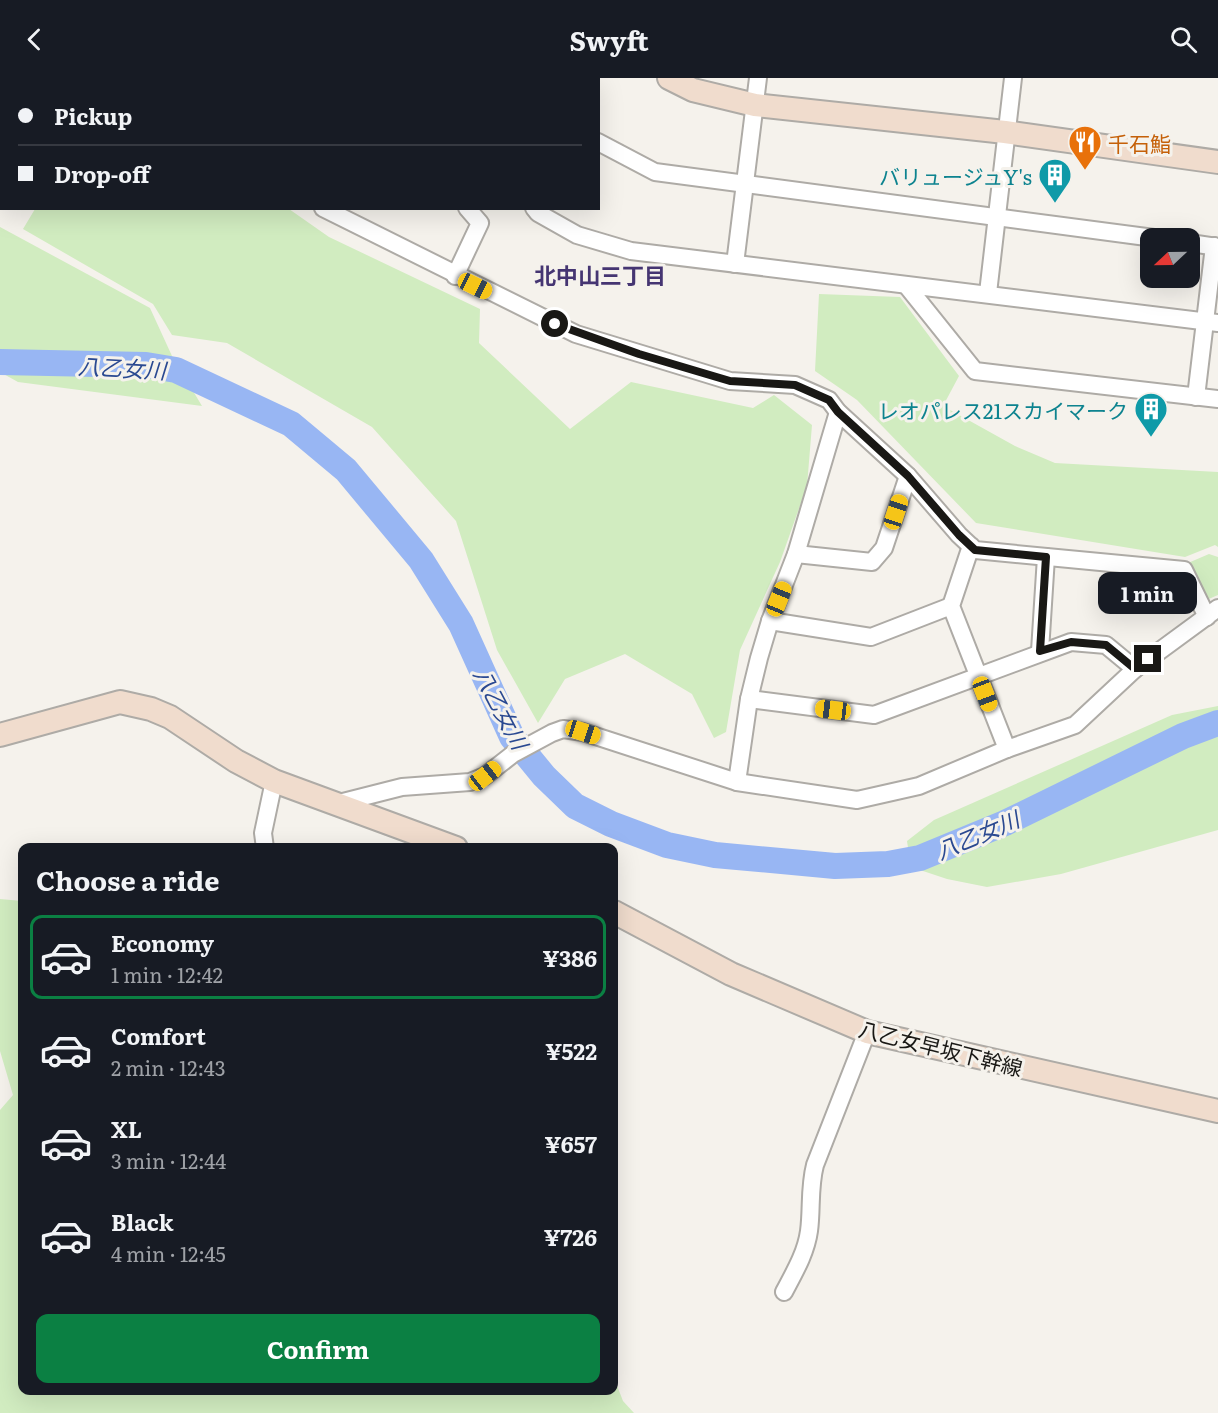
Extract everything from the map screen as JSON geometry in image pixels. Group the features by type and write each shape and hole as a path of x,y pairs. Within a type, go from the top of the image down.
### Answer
{"street":[{"path":"669,78 693,90 755,105 1005,132 1218,162"},
{"path":"735,264 758,78"},
{"path":"988,293 1013,78"},
{"path":"600,143 655,172 745,186 1140,236"},
{"path":"330,210 455,276 576,334 730,381 795,385 829,400 838,412 908,476 975,550 1184,570 1212,612 1135,669 1075,725 1007,749 919,786 857,800 737,782 583,732 563,729 513,754 485,776 470,782 402,787 335,804"},
{"path":"455,276 480,223 469,210"},
{"path":"536,210 578,235 632,251 1211,322"},
{"path":"1196,397 1211,322 1216,247 1200,245"},
{"path":"906,285 975,371 1218,399"},
{"path":"737,782 749,699 770,621 796,554 838,412"},
{"path":"796,554 872,562 884,549 908,476"},
{"path":"971,546 951,606 1007,749"},
{"path":"1040,651 1046,557"},
{"path":"770,621 872,637 951,606"},
{"path":"749,699 874,715 1040,651 1071,642 1106,645 1135,669"},
{"path":"0,735 120,702 151,709 170,717 236,761 274,782 442,843"},
{"path":"264,843 263,833 274,782"},
{"name":"八乙女早坂下幹線","path":"618,914 731,974 867,1032 1218,1111"},
{"path":"784,1292 801,1260 809,1231 810,1184 815,1165 867,1032"}],"green space":[{"path":"34,210 290,210 329,237 480,309 479,343 570,429 631,382 753,408 774,395 812,425 807,486 780,562 740,650 726,732 714,738 692,694 625,654 565,679 538,723 497,650 456,521 372,427 227,343 172,335 153,304 23,229"},
{"path":"0,227 150,308 172,356 202,406 18,382 0,372"},
{"path":"819,294 900,297 959,376 943,406 1015,446 1055,463 1218,472 1218,547 1215,545 1185,557 976,523 857,400 815,371"},
{"path":"1209,554 1218,557 1218,595 1204,601 1188,563"},
{"path":"1218,706 1218,830 1061,874 987,887 947,879 917,869 910,861 907,841 934,820 1172,715"},
{"path":"0,899 18,901 18,1395 618,1395 618,1388 623,1401 634,1413 0,1413 0,1110 13,1095 0,1051"}],"waterway":[{"name":"八乙女川","path":"0,362 146,365 176,370 291,424 346,470 421,560 461,624 512,737 544,776 575,806 611,824 667,845 715,855 835,866 888,864 920,858 1005,823 1183,736 1218,723"}],"place":[{"name":"千石鮨","path":"1085,171"},
{"name":"バリュージュY's","path":"1055,204"},
{"name":"レオパレス21スカイマーク","path":"1151,438"}],"district":[{"name":"北中山三丁目","path":"600,274"}],"route":[{"path":"555,324 576,334 730,381 795,385 829,400 838,412 908,476 975,550 1046,557 1040,651 1071,642 1106,645 1135,669 1148,659"}]}
